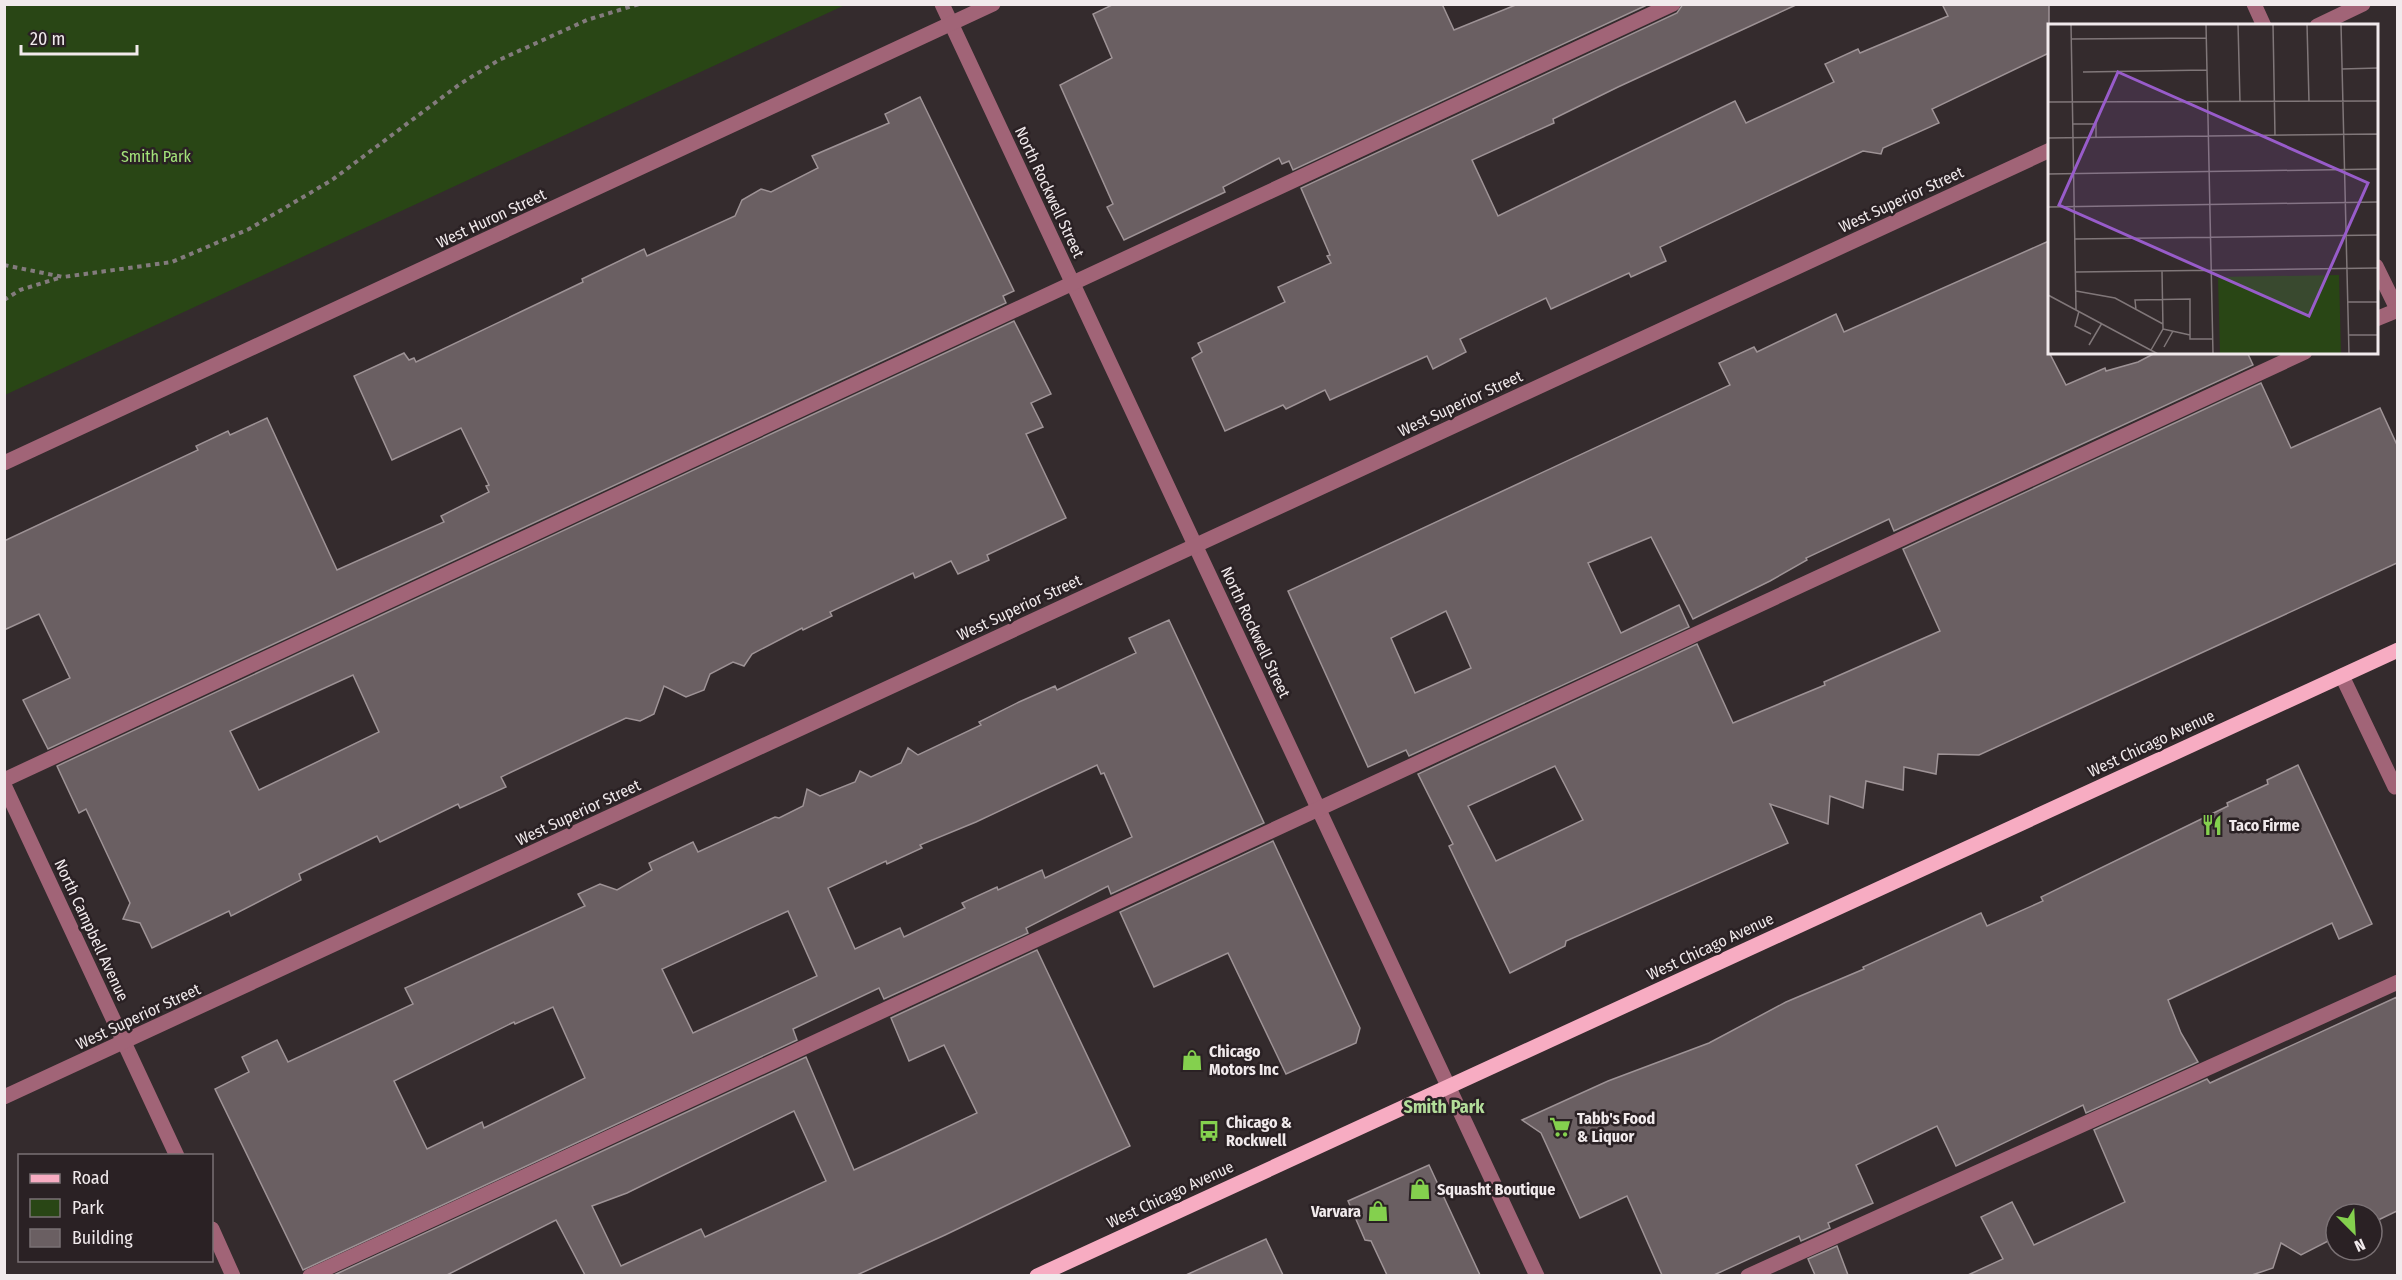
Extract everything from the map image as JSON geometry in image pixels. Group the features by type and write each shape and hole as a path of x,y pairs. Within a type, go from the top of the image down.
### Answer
{"main road":[{"name":"West Chicago Avenue","path":"1037,1275 2397,650"}],"street":[{"name":"North Rockwell Street","path":"942,4 1537,1275"},
{"name":"West Huron Street","path":"4,463 993,4"},
{"path":"4,782 1673,4"},
{"path":"2254,4 2263,24"},
{"path":"2322,24 2363,4"},
{"name":"West Superior Street","path":"4,1097 2048,150"},
{"path":"2378,270 2397,310 2378,318"},
{"path":"310,1275 2301,354"},
{"path":"2342,676 2395,787 2397,786"},
{"name":"North Campbell Avenue","path":"4,782 177,1154"},
{"path":"1748,1275 2397,982"},
{"path":"213,1230 233,1275"}],"path":[{"path":"4,300 20,290 63,277 172,262 249,229 332,180 460,84 499,60 587,20 639,4"},
{"path":"4,265 63,277"}],"green space":[{"name":"Smith Park","path":"5,4 845,4 845,5 5,395"}],"building":[{"path":"1114,4 1442,4 1454,30 1518,4 1649,4 1293,170 1289,161 1282,164 1279,158 1223,187 1225,192 1124,240 1107,207 1113,204 1060,85 1112,58 1093,14"},
{"path":"1683,4 1798,4 1618,87 1553,119 1554,123 1472,160 1498,216 1735,101 1746,123 1834,82 1825,64 1858,49 1860,53 1948,16 1942,4 2049,4 2048,53 1932,109 1939,123 1883,148 1881,154 1863,151 1660,247 1666,261 1631,277 1629,273 1551,309 1546,298 1460,339 1466,352 1433,369 1427,356 1330,400 1325,390 1286,409 1283,405 1225,431 1192,358 1202,352 1198,343 1285,302 1278,287 1331,263 1327,256 1330,255 1301,188 1677,13"},
{"path":"920,97 1014,291 1003,296 1006,303 48,749 23,700 70,678 39,614 4,630 4,541 198,450 196,446 228,431 230,435 267,418 337,570 444,522 441,516 489,492 486,486 489,485 461,428 392,460 354,376 404,353 409,360 414,358 416,362 583,282 582,279 644,249 647,256 735,216 742,200 761,189 771,192 818,168 812,156 889,123 885,114"},
{"path":"2048,241 2048,354 2066,385 2105,368 2106,371 2138,362 2153,354 2248,354 2253,365 1894,531 1889,519 1806,558 1807,560 1770,581 1693,619 1651,537 1588,563 1621,633 1679,605 1689,627 1409,756 1406,750 1368,767 1288,591 1730,385 1719,363 1754,347 1757,352 1836,314 1844,332","holes":["1446,611 1471,668 1415,693 1391,638"]},
{"path":"1014,321 1051,394 1031,403 1043,427 1026,434 1066,518 987,555 989,560 958,574 951,561 915,578 913,573 830,612 832,616 803,630 802,628 752,654 744,666 733,662 710,674 704,690 686,697 664,686 654,714 640,721 626,718 501,777 506,787 460,808 458,804 380,842 377,836 299,874 301,880 231,916 229,911 152,948 140,923 123,919 130,903 86,809 79,813 57,766","holes":["353,675 379,732 259,790 230,731"]},
{"path":"2261,383 2291,448 2380,408 2397,445 2397,563 1979,755 1938,754 1936,774 1904,767 1903,790 1866,781 1863,808 1830,796 1828,824 1770,804 1788,843 1566,941 1565,946 1510,973 1449,846 1453,844 1418,774 1697,644 1733,723 1825,685 1824,682 1940,631 1903,549","holes":["1555,766 1583,820 1496,861 1468,806"]},
{"path":"1169,620 1264,823 1111,894 1108,886 1026,928 1028,933 884,999 879,988 793,1029 797,1040 303,1270 215,1089 249,1072 242,1057 277,1040 288,1062 413,1004 405,988 585,906 578,894 600,884 617,890 652,870 649,863 693,842 698,852 775,817 779,818 803,806 807,789 820,796 855,782 860,771 871,777 901,763 908,748 918,755 981,725 979,722 1019,702 1055,686 1057,690 1136,653 1129,638","holes":["1097,765 1101,774 1104,773 1132,837 1045,878 1042,870 998,890 997,887 962,903 965,908 904,937 900,928 855,949 828,888 886,861 887,864 922,848 920,845 976,822","788,911 817,976 693,1033 662,969","553,1007 585,1078 484,1128 482,1122 427,1149 394,1081 514,1022 515,1024"]},
{"path":"2298,765 2372,924 2339,939 2332,923 2168,1000 2181,1033 2198,1062 2086,1113 2083,1105 1956,1166 1937,1126 1856,1165 1873,1203 1828,1223 1830,1228 1801,1241 1799,1236 1714,1275 1662,1275 1627,1196 1580,1218 1541,1133 1522,1120 1608,1081 1709,1043 1786,1002 1864,969 1863,967 1981,913 1987,926 2043,901 2041,897 2228,806 2227,803 2268,784 2267,780"},
{"path":"1273,841 1360,1028 1356,1043 1286,1074 1228,953 1154,987 1120,912"},
{"path":"1037,950 1130,1146 857,1275 585,1275 556,1220 447,1275 334,1275 806,1057 854,1170 977,1113 944,1045 909,1061 891,1018","holes":["794,1111 826,1181 705,1237 701,1229 621,1266 592,1206 627,1193"]},
{"path":"2397,997 2397,1211 2384,1217 2384,1202 2324,1202 2324,1243 2301,1255 2281,1243 2273,1268 2252,1275 1968,1275 2003,1259 1981,1217 2012,1202 2034,1245 2125,1202 2094,1130 2207,1079 2210,1083"},
{"path":"1429,1165 1480,1275 1387,1275 1371,1241 1365,1240 1348,1201"},
{"path":"1266,1239 1283,1275 1186,1275"},
{"path":"1837,1246 1848,1275 1815,1275 1808,1259"}],"place":[{"name":"Taco Firme","path":"2212,825"},
{"name":"Chicago Motors Inc","path":"1192,1060"},
{"name":"Tabb's Food & Liquor","path":"1560,1127"},
{"name":"Chicago & Rockwell","path":"1209,1131"},
{"name":"Squasht Boutique","path":"1420,1189"},
{"name":"Varvara","path":"1378,1211"}],"district":[{"name":"Smith Park","path":"1444,1107"}]}
